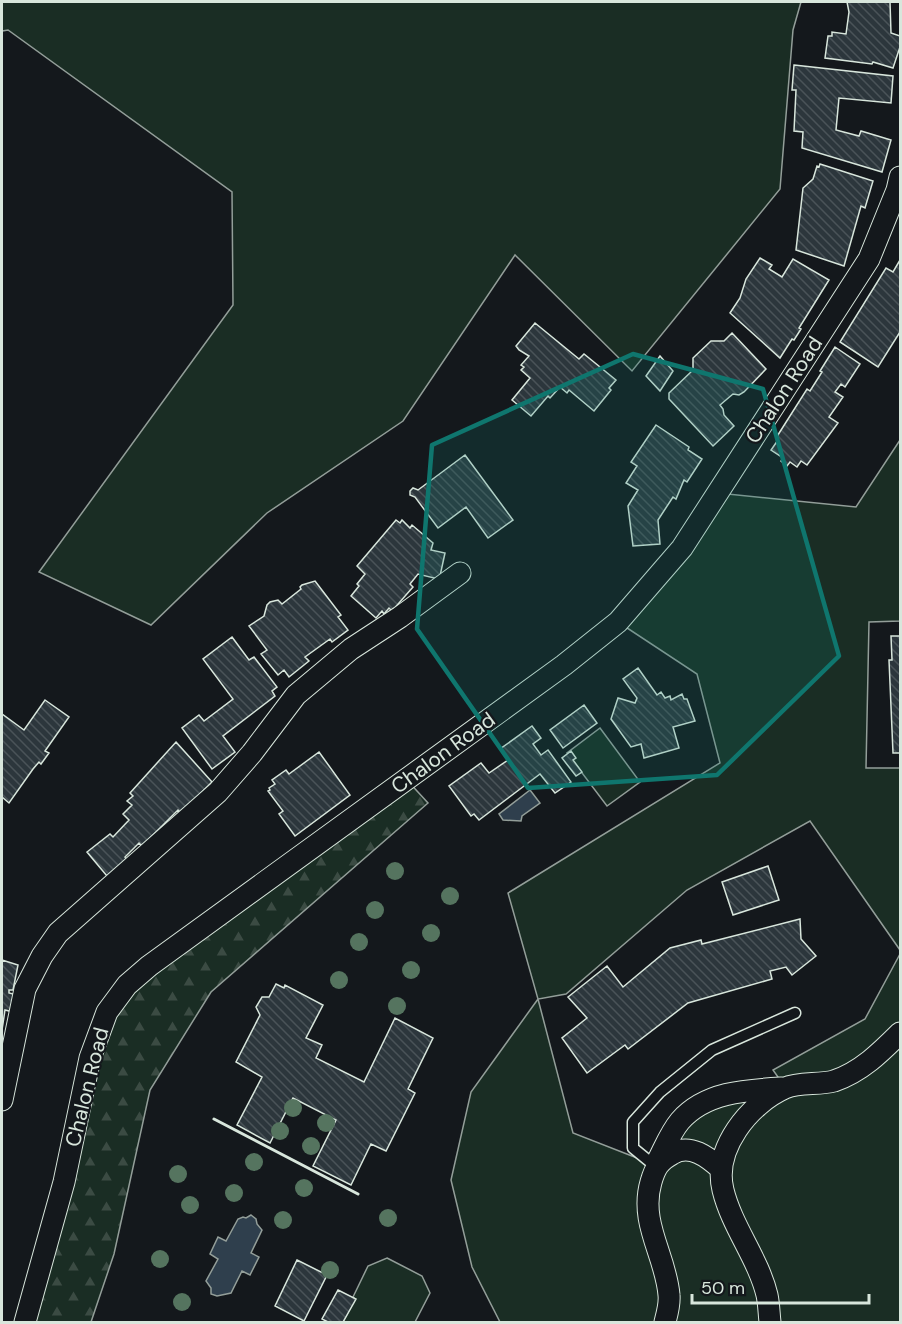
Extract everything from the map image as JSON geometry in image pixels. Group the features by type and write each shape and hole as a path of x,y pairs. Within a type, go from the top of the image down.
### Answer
{"street":[{"name":"Chalon Road","path":"25,1323 64,1182 90,1058 107,1012 127,986 150,966 564,665 618,622 682,548 863,269 897,190 900,177"},
{"path":"2,1100 25,989 42,956 58,933 218,792 252,753 296,695 351,649 460,573"},
{"path":"665,1323 669,1297 665,1274 648,1221 648,1193 655,1166 679,1122 695,1108 715,1097 835,1081 873,1060 900,1033"},
{"path":"770,1323 766,1295 731,1216 722,1188 721,1169 732,1136 742,1120 786,1087"},
{"path":"655,1166 674,1152 688,1150 708,1157 721,1169"}],"lane":[{"path":"655,1166 633,1148 633,1122 660,1092 712,1050 795,1013"}],"highlighted area":[{"path":"633,354 763,389 839,656 717,775 528,788 417,629 432,445"}],"green space":[{"path":"2,2 801,2 793,30 780,189 632,371 515,255 403,421 267,513 151,625 39,572 233,305 232,192 8,30 2,31"},
{"path":"900,440 900,621 869,622 866,768 900,768 900,950 810,821 687,890 566,994 538,999 508,893 720,763 697,674 618,622 718,493 856,507"},
{"path":"600,728 640,782 607,806 567,753"},
{"path":"406,779 428,803 211,992 150,1090 114,1254 91,1322 25,1322 107,1012"},
{"path":"900,954 900,1322 500,1322 472,1267 451,1180 471,1092 538,999 573,1133 655,1165 695,1108 785,1087 773,1070 865,1019"},
{"path":"387,1258 422,1276 430,1293 415,1322 343,1322 368,1266"}],"water":[{"path":"530,790 540,803 522,816 521,821 503,820 499,814"},
{"path":"251,1215 262,1230 251,1253 259,1257 250,1275 242,1271 231,1293 217,1296 211,1294 211,1288 206,1281 218,1259 210,1254 218,1237 226,1241 238,1219"}],"building":[{"path":"847,2 890,2 891,33 900,36 900,47 893,68 873,62 872,64 825,58 828,36 832,36 832,32 846,34 849,12"},
{"path":"794,65 893,76 891,103 839,98 836,130 859,136 861,131 891,140 882,172 802,148 803,132 794,131 796,90 792,90"},
{"path":"820,164 873,181 865,208 861,206 844,266 796,250 803,188 813,179 817,166 819,167"},
{"path":"760,258 772,265 769,269 782,277 793,259 829,280 799,328 801,329 780,358 730,313 740,298 746,279"},
{"path":"900,260 900,332 878,367 840,342 886,268 893,272"},
{"path":"535,323 579,359 584,354 616,380 594,411 569,390 567,393 560,387 550,398 548,396 531,416 512,400 530,378 521,370 524,367 521,365 529,356 516,346"},
{"path":"732,333 766,369 744,392 739,395 733,394 720,405 724,415 734,426 713,446 669,399 669,393 693,370 693,358 711,341 724,341"},
{"path":"835,347 860,364 845,387 841,384 835,392 843,397 829,417 838,423 807,465 801,461 797,467 790,462 787,466 781,461 783,458 771,450 807,389 810,391 822,372 820,371"},
{"path":"660,356 673,371 660,391 646,376"},
{"path":"656,425 689,447 688,450 702,459 687,482 684,480 676,499 673,497 658,520 660,544 633,546 628,506 638,490 626,483 637,466 631,462"},
{"path":"465,455 513,520 488,538 466,507 438,528 415,497 410,495 413,488 418,490"},
{"path":"396,520 400,523 402,520 410,528 412,525 433,543 431,550 445,553 438,579 418,574 410,584 413,587 392,611 389,608 384,614 382,611 376,618 351,596 365,574 357,566"},
{"path":"315,581 341,615 338,617 348,630 332,642 330,639 305,657 309,661 289,677 284,670 278,675 261,654 267,650 249,626 264,616 270,602 278,600 282,604 301,589 302,585"},
{"path":"891,636 900,636 900,753 893,753 889,660 892,660"},
{"path":"232,637 249,660 254,657 277,687 272,691 275,696 223,736 235,752 212,769 182,728 199,715 204,721 233,699 203,659"},
{"path":"638,668 657,695 661,692 665,698 670,696 671,700 682,694 684,699 687,699 695,721 673,727 679,748 644,758 641,744 631,747 611,719 618,698 635,703 637,698 623,679"},
{"path":"45,700 69,717 45,751 49,753 41,764 39,762 33,769 9,803 2,797 2,714 24,730"},
{"path":"584,705 597,723 563,748 550,730"},
{"path":"532,726 541,738 533,744 541,755 548,750 571,782 555,793 540,774 479,820 474,814 471,816 449,786 481,763 489,773 508,760 500,749"},
{"path":"176,742 212,782 181,813 178,810 142,846 139,843 125,857 127,860 107,876 87,852 110,834 113,837 129,820 123,814 132,805 127,801 133,796 130,793"},
{"path":"571,751 576,758 573,760 582,772 576,776 562,758"},
{"path":"319,752 350,795 295,836 279,814 283,811 268,791 275,784 272,780 286,770 289,774"},
{"path":"768,866 779,900 733,915 722,882"},
{"path":"800,919 801,939 816,956 792,975 786,967 770,971 772,979 688,1003 628,1049 625,1045 587,1073 562,1038 587,1018 568,997 607,966 623,987 670,948 701,940 702,944"},
{"path":"2,960 18,965 13,990 9,990 9,993 17,995 13,1012 5,1010 2,1030"},
{"path":"276,984 284,988 285,985 323,1005 306,1038 322,1045 316,1058 364,1082 395,1018 433,1038 408,1089 415,1093 386,1151 371,1144 351,1185 313,1166 336,1120 293,1098 270,1143 237,1125 262,1077 236,1062 260,1015 256,1007 262,997 269,997"},
{"path":"297,1260 327,1275 304,1321 275,1306"},
{"path":"338,1290 356,1299 343,1322 328,1322 322,1319"}],"wall":[{"path":"214,1119 358,1194"}]}
